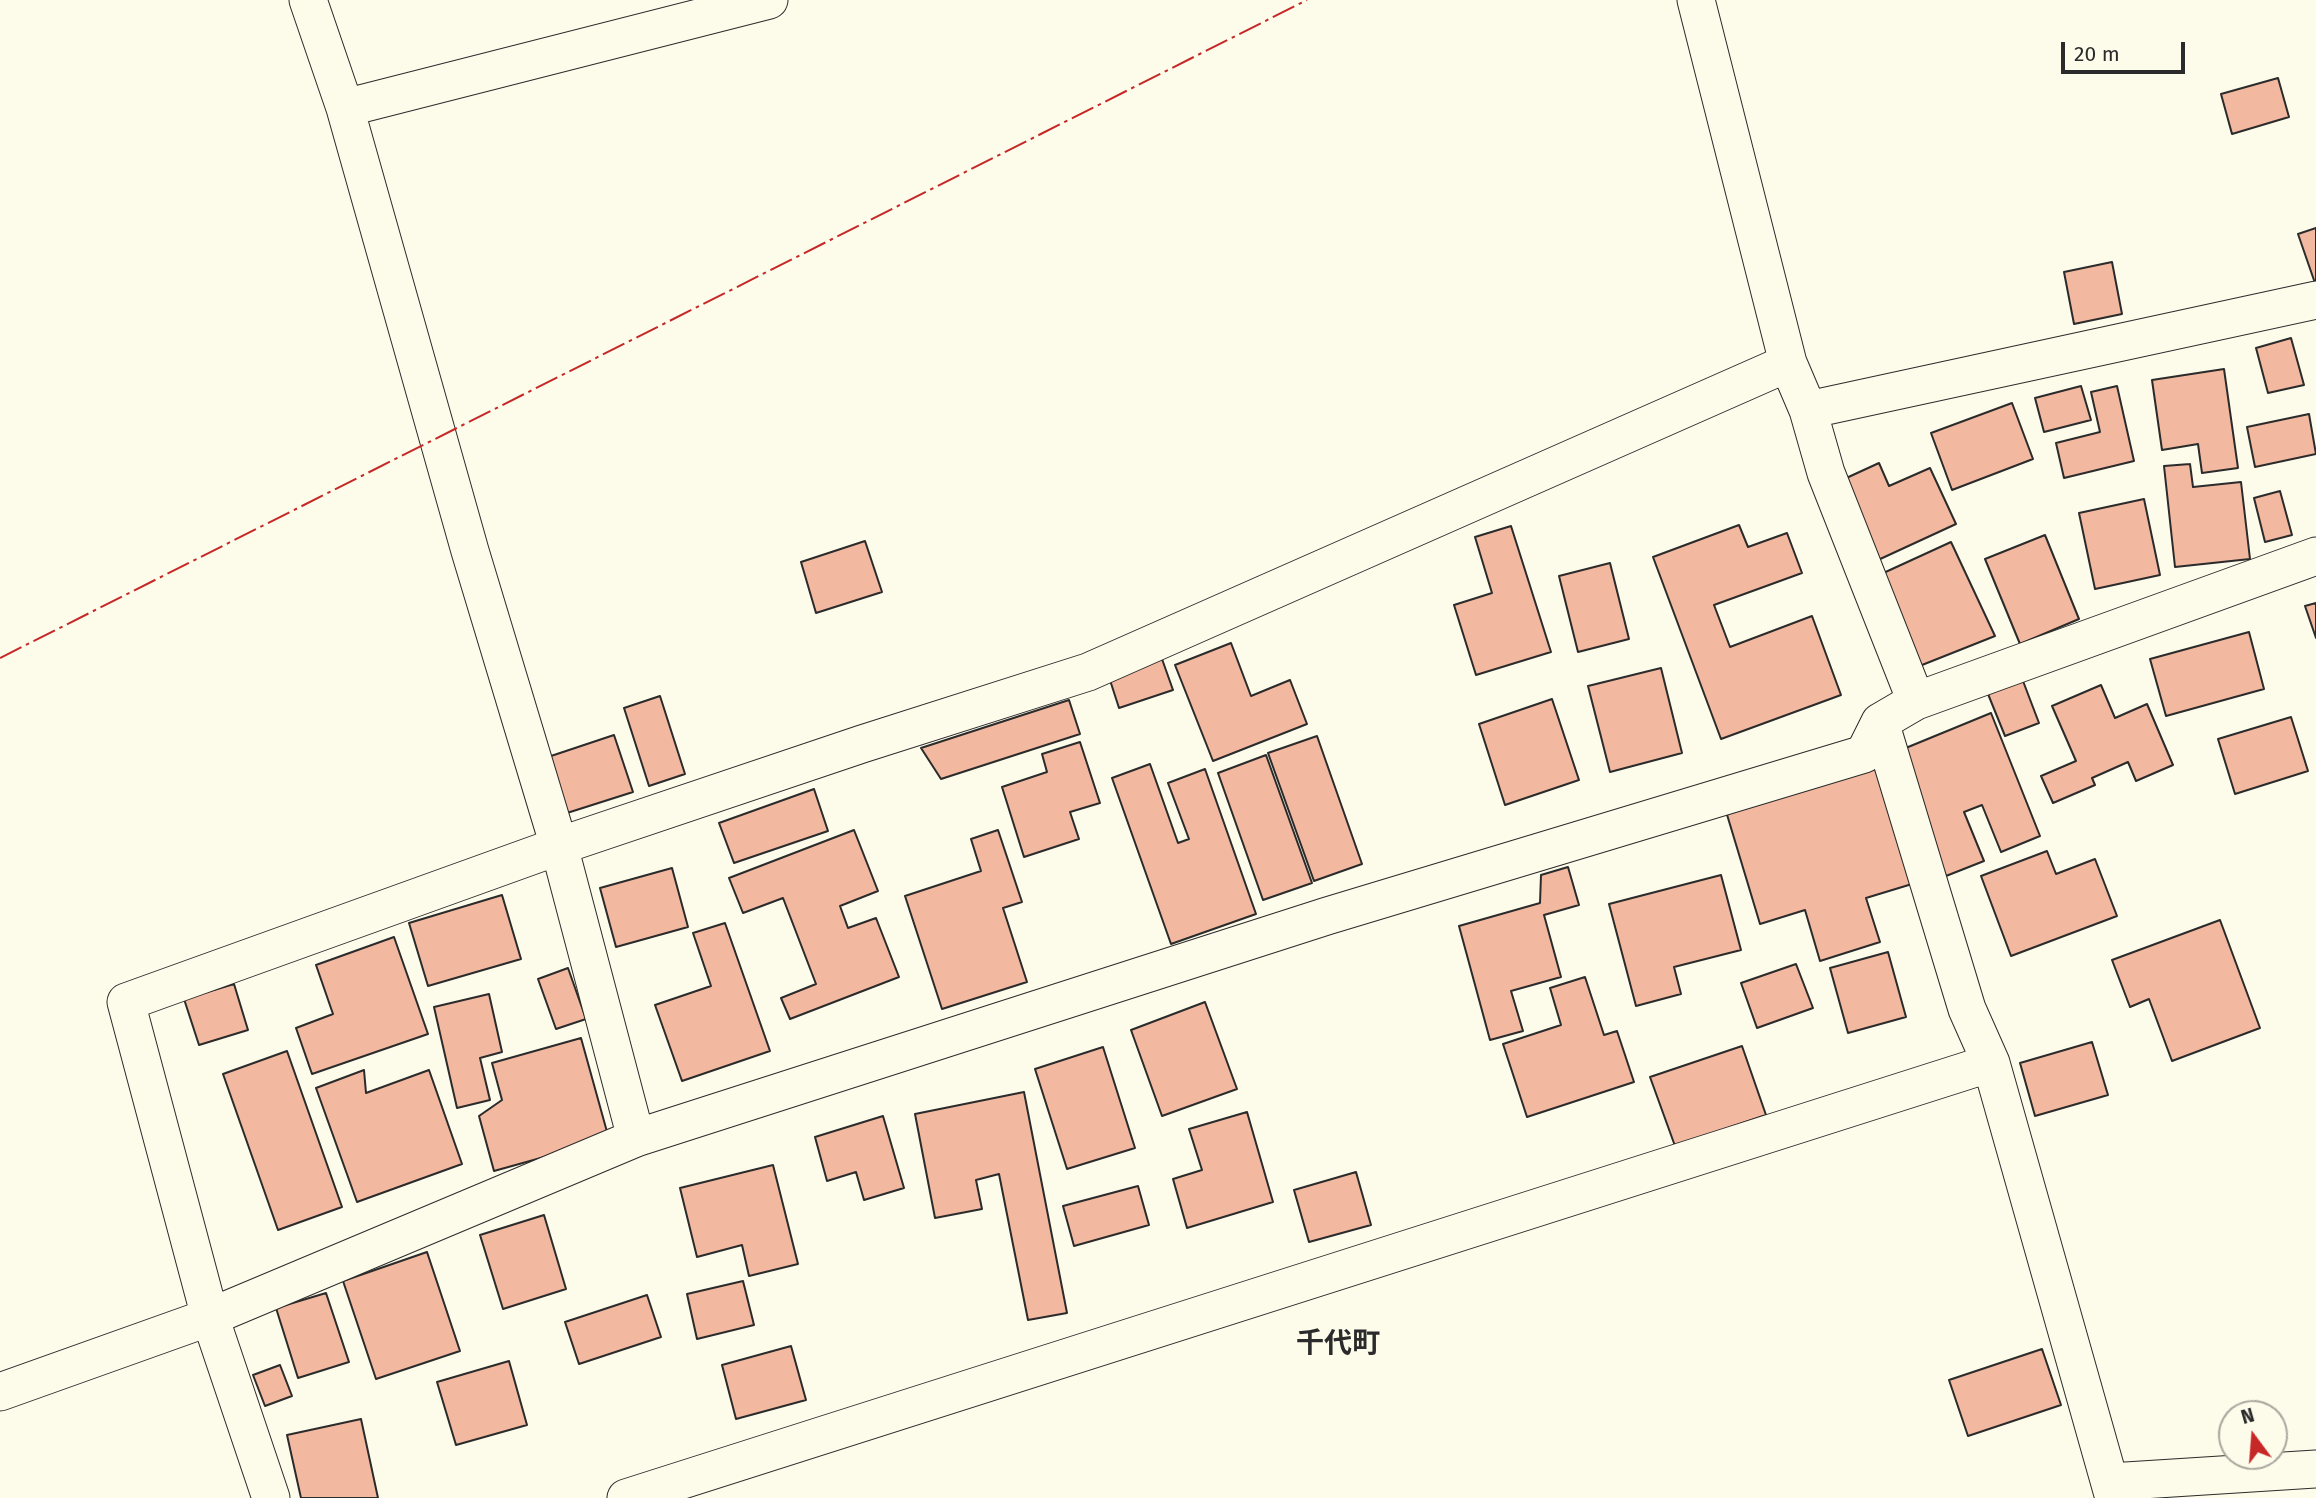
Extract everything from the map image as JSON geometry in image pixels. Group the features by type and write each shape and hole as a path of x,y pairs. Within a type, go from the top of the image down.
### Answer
{"street":[{"path":"307,0 345,108 470,551 559,846 636,1138"},
{"path":"345,108 769,0"},
{"path":"1696,0 1788,363 1808,410 1825,473 1916,701"},
{"path":"1808,410 2316,300"},
{"path":"271,1498 210,1317 126,1002 559,846 862,744 1088,672 1788,363"},
{"path":"0,1392 210,1317 636,1138 1327,916 1864,754 1880,722 1916,701 2316,556"},
{"path":"1880,722 1967,1009 1991,1063 2112,1490 2316,1469"},
{"path":"626,1498 1991,1063"}],"building":[{"path":"2278,78 2289,117 2232,134 2221,94"},
{"path":"2316,228 2316,286 2298,234"},
{"path":"2112,262 2122,314 2074,324 2064,272"},
{"path":"2291,338 2304,385 2268,393 2256,348"},
{"path":"2224,369 2238,468 2202,473 2198,444 2162,450 2152,380"},
{"path":"2081,386 2091,420 2044,432 2035,398"},
{"path":"2117,386 2134,461 2064,478 2056,443 2100,432 2091,392"},
{"path":"2012,403 2033,459 1952,490 1931,433"},
{"path":"2309,414 2316,454 2255,467 2247,427"},
{"path":"1879,463 1889,486 1930,468 1956,524 1878,560 1842,480"},
{"path":"2190,464 2193,487 2241,482 2250,559 2175,567 2164,466"},
{"path":"2280,491 2292,535 2265,542 2254,498"},
{"path":"2144,499 2160,575 2095,589 2079,513"},
{"path":"1739,525 1748,547 1787,533 1802,573 1714,605 1730,647 1812,616 1841,695 1721,739 1653,557"},
{"path":"1511,526 1551,652 1476,675 1454,605 1492,593 1475,537"},
{"path":"2045,535 2079,619 2020,644 1985,559"},
{"path":"865,541 882,592 816,613 801,562"},
{"path":"1951,542 1995,636 1917,667 1879,575"},
{"path":"1610,563 1629,639 1578,652 1559,576"},
{"path":"2316,603 2316,638 2305,606"},
{"path":"2249,632 2264,689 2166,716 2150,659"},
{"path":"1231,643 1251,696 1290,680 1307,724 1213,761 1175,665"},
{"path":"1162,659 1173,690 1119,708 1109,677"},
{"path":"1661,668 1682,753 1610,772 1588,686"},
{"path":"2023,681 2039,723 2005,736 1988,694"},
{"path":"2101,685 2115,718 2147,704 2173,765 2136,781 2128,762 2092,778 2095,785 2053,803 2041,776 2076,761 2052,706"},
{"path":"660,696 685,774 649,786 624,708"},
{"path":"1552,699 1579,780 1505,805 1479,724"},
{"path":"1069,700 1080,734 941,779 921,748"},
{"path":"1991,713 2040,836 2001,852 1982,805 1964,812 1984,861 1946,876 1896,752"},
{"path":"2291,717 2308,771 2235,794 2218,739"},
{"path":"614,735 633,792 567,813 548,757"},
{"path":"1317,736 1362,864 1314,881 1268,753"},
{"path":"1080,742 1100,803 1070,812 1079,839 1024,857 1002,787 1047,772 1042,754"},
{"path":"1266,755 1312,883 1263,900 1218,773"},
{"path":"1875,761 1912,884 1866,898 1880,942 1820,961 1805,910 1760,924 1725,808"},
{"path":"1150,764 1178,843 1189,839 1168,783 1205,769 1256,914 1171,944 1112,778"},
{"path":"814,789 828,831 734,863 719,823"},
{"path":"854,830 878,891 840,906 848,928 876,918 899,977 790,1019 781,998 816,984 783,898 743,913 729,878"},
{"path":"998,830 1022,902 1003,908 1027,982 942,1009 905,896 981,871 971,839"},
{"path":"2047,851 2056,874 2095,859 2117,916 2011,956 1981,876"},
{"path":"1568,867 1579,905 1544,915 1561,977 1511,991 1523,1031 1490,1040 1459,926 1540,903 1541,875"},
{"path":"672,868 688,927 616,947 600,888"},
{"path":"1721,875 1741,950 1674,967 1681,994 1636,1006 1609,904"},
{"path":"502,895 521,959 428,986 409,923"},
{"path":"2220,920 2260,1028 2172,1061 2149,999 2130,1007 2112,960"},
{"path":"725,923 770,1051 682,1081 655,1005 711,986 693,933"},
{"path":"394,937 428,1034 312,1074 296,1028 333,1014 316,965"},
{"path":"1888,952 1906,1017 1848,1033 1830,968"},
{"path":"1796,964 1813,1008 1757,1028 1741,983"},
{"path":"568,968 586,1019 556,1029 538,979"},
{"path":"1585,977 1604,1035 1617,1031 1634,1082 1527,1117 1503,1044 1561,1025 1550,988"},
{"path":"234,984 248,1030 199,1045 184,999"},
{"path":"489,994 502,1052 480,1058 490,1100 457,1108 434,1007"},
{"path":"1205,1002 1237,1089 1162,1116 1131,1030"},
{"path":"581,1038 609,1139 494,1171 479,1116 502,1100 492,1063"},
{"path":"2092,1042 2108,1095 2035,1116 2020,1063"},
{"path":"1742,1046 1766,1115 1675,1146 1650,1077"},
{"path":"1103,1047 1135,1148 1067,1169 1035,1069"},
{"path":"287,1051 342,1207 278,1230 223,1074"},
{"path":"364,1070 366,1093 429,1070 462,1164 357,1202 316,1088"},
{"path":"1024,1092 1067,1313 1028,1320 999,1174 976,1180 982,1209 935,1218 915,1114"},
{"path":"1247,1112 1273,1202 1187,1228 1173,1179 1202,1170 1189,1129"},
{"path":"883,1116 904,1188 864,1200 856,1172 827,1181 815,1137"},
{"path":"773,1165 798,1264 749,1276 742,1245 697,1257 680,1188"},
{"path":"1356,1172 1371,1225 1309,1242 1294,1190"},
{"path":"1138,1186 1149,1225 1074,1246 1063,1206"},
{"path":"544,1215 566,1289 503,1309 480,1235"},
{"path":"427,1252 460,1351 376,1379 343,1281"},
{"path":"743,1281 754,1325 697,1339 687,1294"},
{"path":"326,1293 349,1362 298,1378 276,1308"},
{"path":"647,1295 661,1337 579,1364 565,1322"},
{"path":"791,1346 806,1400 736,1419 722,1365"},
{"path":"2042,1349 2061,1405 1968,1436 1949,1380"},
{"path":"509,1361 527,1425 456,1445 437,1382"},
{"path":"280,1365 292,1396 265,1406 253,1375"},
{"path":"361,1419 378,1498 301,1498 287,1435"}],"power":[{"path":"0,658 1307,0"}],"district":[{"name":"千代町","path":"1338,1344"}]}
